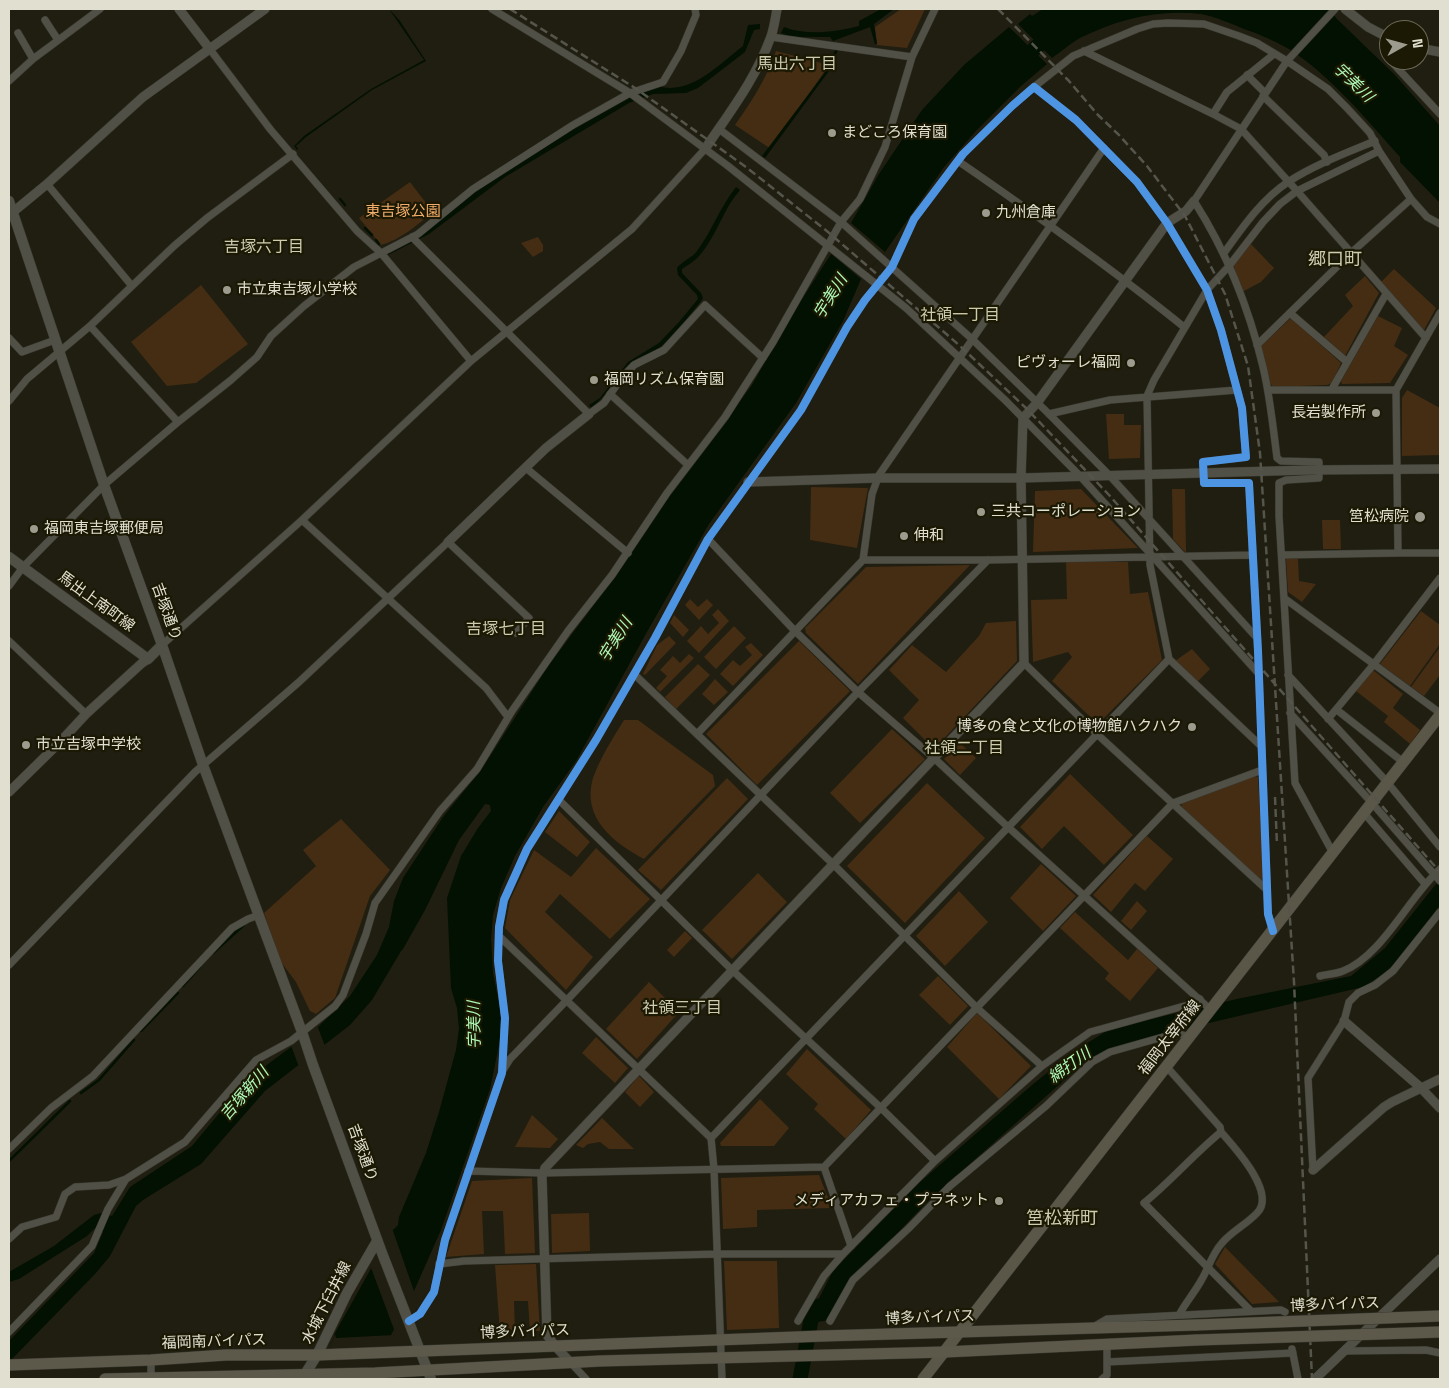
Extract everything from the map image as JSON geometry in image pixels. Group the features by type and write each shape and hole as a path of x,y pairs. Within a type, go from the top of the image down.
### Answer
{"highway":[{"name":"博多バイパス","path":"421,1350 1440,1316"},
{"name":"博多バイパス","path":"430,1375 600,1361 945,1352 1197,1340 1440,1332"},
{"name":"福岡南バイパス","path":"10,1365 151,1360 226,1355 421,1350"},
{"path":"105,1379 303,1377 320,1374 430,1375"}],"main road":[{"name":"吉塚通り","path":"9,201 11,214 60,351 104,485 203,765 260,915 377,1240 409,1321"},
{"name":"馬出上南町線","path":"9,557 148,659"},
{"path":"148,659 162,645"},
{"name":"福岡太宰府線","path":"923,1379 962,1332 1191,1035 1212,1005 1273,930 1440,714"},
{"name":"水城下臼井線","path":"303,1377 320,1354 347,1293 377,1240"},
{"path":"409,1321 430,1375"}],"street":[{"path":"9,81 33,59 100,9"},
{"path":"179,9 270,129 357,231 381,253 471,361"},
{"path":"11,214 143,98 265,9"},
{"path":"492,9 630,93 706,149 906,308 961,358 1080,476 1259,674"},
{"path":"9,586 23,567 104,485 231,380 257,357 271,336 304,306 354,267 413,238 450,210 473,189 573,124 630,93 663,82 681,51 696,15 694,9"},
{"path":"162,645 302,520 471,361 632,229 706,149 744,92 758,67 771,37 777,9"},
{"path":"9,1239 22,1228 56,1217 65,1194 75,1187 109,1185 126,1179 185,1142 256,1060 291,1041 335,1006 343,995 366,934 375,903 440,811 477,769 508,717 568,631 612,575 667,493 725,417 860,199 885,148 912,57 935,9"},
{"path":"1345,9 1368,27 1379,33"},
{"path":"586,1379 555,1346 547,1334 543,1173 545,1168 1024,664 1021,478 1023,418 1037,403 1167,223 1186,211 1194,201 1289,58 1335,10"},
{"path":"45,20 58,40"},
{"path":"502,1073 505,1018 498,960 499,927 504,900 527,849 559,800 634,674 708,539 801,410 847,327 890,265 914,219 958,161 1012,106 1073,56 1084,51 1137,29 1168,23 1204,24 1256,43 1274,54 1289,58 1328,89 1375,141 1379,151 1411,198 1427,217 1440,224"},
{"path":"18,33 33,59"},
{"path":"771,37 912,57"},
{"path":"1084,51 1241,129 1426,338"},
{"path":"1213,114 1227,92 1274,54"},
{"path":"1398,70 1440,114"},
{"path":"1247,75 1324,155 1327,162"},
{"path":"1034,87 1076,120 1137,182 1167,223 1207,290 1221,330 1242,408 1246,458 1202,462 1204,482 1249,483 1259,674 1268,914 1273,930"},
{"path":"719,129 843,224 972,339 1110,476 1257,638"},
{"path":"1224,253 1251,217 1288,182 1375,141"},
{"path":"697,734 863,560 872,494 878,478 1104,148"},
{"path":"1261,746 1169,660 1151,555 1148,396 1154,380 1207,290 1229,266 1263,222 1280,204 1297,191 1379,151"},
{"path":"9,401 27,379 90,326 174,246 207,218 293,154"},
{"path":"958,161 1126,280 1184,327"},
{"path":"47,184 132,286"},
{"path":"1257,345 1351,253 1411,198"},
{"path":"1194,201 1224,253 1257,345 1268,390 1277,458 1281,461 1319,462 1320,478 1286,480 1279,483 1279,507 1294,783 1333,853"},
{"path":"413,238 589,414"},
{"path":"1332,389 1386,294"},
{"path":"9,965 203,765 299,682 556,439 604,402 634,365 664,350 705,306 763,358"},
{"path":"1290,312 1347,362"},
{"path":"1398,553 1396,390 1440,313"},
{"path":"90,326 178,422"},
{"path":"9,338 22,352 56,340"},
{"path":"1049,414 1110,400 1237,390"},
{"path":"1268,390 1396,390"},
{"path":"610,394 688,465"},
{"path":"526,468 628,553"},
{"path":"748,482 878,478 1021,478 1203,472 1440,470"},
{"path":"302,520 486,688 508,717"},
{"path":"708,539 795,631 858,692 934,758 1200,999 1212,1005"},
{"path":"448,542 529,618 516,633"},
{"path":"1282,555 1440,553"},
{"path":"863,560 988,560 1151,555 1253,555"},
{"path":"409,1321 420,1314 434,1292 445,1240 502,1073 510,1059 858,692 988,560"},
{"path":"1328,719 1374,664 1440,578"},
{"path":"1284,598 1440,714"},
{"path":"9,641 86,714"},
{"path":"9,792 86,714 142,662 148,659"},
{"path":"711,1138 1169,660"},
{"path":"1024,664 1267,890"},
{"path":"634,674 833,864 977,1008 1042,1066"},
{"path":"1288,675 1388,782 1440,847"},
{"path":"1337,710 1403,762"},
{"path":"1290,713 1438,872 1440,881"},
{"path":"468,1171 532,1171 543,1173 824,1166 1173,804 1262,770"},
{"path":"559,800 734,971 935,1161"},
{"path":"1364,813 1425,884"},
{"path":"1320,976 1342,971 1355,965 1373,949 1403,914 1425,884 1438,872"},
{"path":"1313,1170 1308,1078 1344,1021 1349,1002 1358,993 1375,985 1393,971 1440,912"},
{"path":"9,1149 52,1108 93,1076 232,928 260,915"},
{"path":"500,937 711,1138 714,1169 722,1379"},
{"path":"798,1321 824,1276 843,1254 935,1161 1042,1066 1090,1032 1195,1003 1200,999"},
{"path":"1344,1021 1440,1108"},
{"path":"830,1321 854,1280 950,1186 1046,1106 1092,1062 1110,1052 1177,1033 1191,1035"},
{"path":"1166,1066 1220,1127 1221,1132 1247,1163 1261,1190 1263,1200 1262,1208 1222,1242 1213,1255 1202,1280 1179,1315"},
{"path":"1313,1170 1384,1107 1440,1079"},
{"path":"1221,1132 1197,1152 1175,1176 1144,1203 1251,1311"},
{"path":"824,1166 851,1246"},
{"path":"9,1332 92,1246 108,1209 126,1179"},
{"path":"439,1264 464,1261 717,1254 843,1254"},
{"path":"1317,1379 1440,1259"},
{"path":"1090,1329 1107,1320 1251,1311 1281,1310 1285,1312"},
{"path":"1102,1379 1107,1375 1107,1344"},
{"path":"1345,1351 1426,1350 1440,1353"},
{"path":"1107,1362 1293,1351 1298,1379"},
{"path":"151,1360 151,1379"}],"green space":[{"path":"901,9 925,9 907,48 877,45 875,27"},
{"path":"776,51 829,65 771,149 735,125 758,90"},
{"name":"東吉塚公園","path":"410,182 433,212 415,227 381,245 359,218"},
{"path":"538,237 543,245 543,251 533,257 521,243"},
{"path":"1251,244 1274,268 1261,282 1242,292 1232,267"},
{"path":"1394,269 1436,308 1424,330 1381,282"},
{"path":"1365,276 1379,293 1345,356 1324,337 1353,306 1345,295"},
{"path":"201,285 248,344 196,383 167,386 131,342"},
{"path":"1378,316 1402,328 1394,346 1408,355 1390,383 1342,384 1341,381"},
{"path":"1291,318 1341,363 1332,383 1327,385 1274,387 1270,384 1261,346"},
{"path":"1407,390 1440,408 1440,455 1402,456 1402,398"},
{"path":"1106,414 1124,414 1124,425 1141,425 1140,458 1109,459"},
{"path":"811,487 868,488 857,548 810,540"},
{"path":"1081,489 1138,548 1033,552 1035,491"},
{"path":"1172,489 1185,489 1186,553 1173,539"},
{"path":"1322,520 1340,520 1341,549 1323,549"},
{"path":"1286,559 1298,559 1299,581 1316,584 1302,602 1288,592"},
{"path":"1066,562 1128,562 1130,594 1148,592 1162,660 1098,724 1052,681 1072,657 1068,652 1033,662 1031,600 1067,599"},
{"path":"970,565 858,684 806,633 805,628 866,567"},
{"path":"690,599 698,607 707,599 713,605 699,620 685,605"},
{"path":"718,609 729,621 699,653 687,641 701,626 708,634 719,623 712,615"},
{"path":"1421,611 1440,625 1440,644 1410,686 1380,664"},
{"path":"674,615 689,630 683,637 670,623"},
{"path":"1016,621 1017,661 934,749 903,718 919,700 889,670 912,645 946,672 979,636 986,623"},
{"path":"734,626 746,638 716,669 704,657"},
{"path":"669,636 676,643 645,675 643,674 657,645"},
{"path":"799,641 850,691 757,785 706,734"},
{"path":"751,643 763,655 733,686 720,674 733,660 740,666 752,655 745,647"},
{"path":"1440,647 1440,676 1424,696 1411,687"},
{"path":"1192,649 1210,669 1197,682 1175,661"},
{"path":"689,654 694,658 660,692 656,688 667,676 660,670 673,656 680,663"},
{"path":"698,664 710,675 676,709 665,697"},
{"path":"1373,670 1403,694 1393,708 1420,730 1410,744 1384,722 1388,716 1356,691"},
{"path":"715,679 728,692 714,705 702,694"},
{"path":"624,720 638,720 713,775 715,786 644,859 612,837 596,817 592,805 593,778 603,756"},
{"path":"892,729 925,759 860,823 830,793"},
{"path":"960,743 976,758 960,775 944,759"},
{"path":"1070,774 1133,835 1104,865 1064,826 1042,849 1020,827"},
{"path":"1255,776 1258,777 1264,882 1182,807 1181,803"},
{"path":"727,778 748,799 661,890 638,870"},
{"path":"927,783 985,838 905,923 847,866"},
{"path":"559,811 590,842 577,857 545,832"},
{"path":"341,819 390,870 370,896 335,998 316,1014 310,1011 296,982 281,962 264,913 316,866 303,850"},
{"path":"1147,836 1173,859 1145,891 1135,883 1111,912 1093,895"},
{"path":"596,848 650,899 610,939 560,894 545,912 593,957 566,990 505,928 510,900 534,850 571,877"},
{"path":"1041,864 1076,896 1043,931 1010,898"},
{"path":"758,873 787,902 732,959 702,930"},
{"path":"959,891 988,922 945,966 916,936"},
{"path":"1137,901 1147,911 1131,930 1121,921"},
{"path":"1075,912 1128,960 1137,949 1158,968 1130,1001 1105,979 1109,973 1060,928"},
{"path":"685,931 692,938 674,957 667,950"},
{"path":"938,976 968,1006 950,1025 919,995"},
{"path":"649,982 679,1012 637,1059 606,1029"},
{"path":"977,1013 1031,1066 999,1099 947,1047"},
{"path":"596,1037 628,1068 615,1083 582,1053"},
{"path":"807,1049 871,1110 846,1139 814,1109 818,1104 786,1074"},
{"path":"639,1076 654,1092 640,1107 625,1092"},
{"path":"760,1099 789,1128 774,1146 721,1146 720,1143"},
{"path":"532,1115 558,1139 550,1148 515,1147"},
{"path":"602,1118 634,1149 609,1149 600,1142 588,1144 583,1148 576,1145"},
{"path":"819,1175 832,1208 757,1210 757,1227 723,1229 721,1178"},
{"path":"532,1178 535,1253 505,1254 503,1211 482,1211 484,1254 446,1257 472,1181"},
{"path":"589,1213 590,1251 552,1253 551,1214"},
{"path":"1225,1247 1279,1302 1252,1304 1215,1264"},
{"path":"724,1261 777,1261 779,1328 727,1330"},
{"path":"536,1264 540,1331 530,1331 528,1301 514,1301 515,1332 500,1333 495,1265"}],"water":[{"path":"389,9 400,21 426,61 372,90 306,137 296,146 297,150 294,146 304,136 371,89 424,60"},
{"path":"881,9 894,9 874,24 877,44 875,44 870,27 833,41 830,37 792,37 781,33 784,27 793,30 821,32 859,26 859,21"},
{"path":"1043,9 1329,9 1379,60 1379,70 1390,70 1440,126 1440,203 1400,162 1400,157 1334,85 1305,60 1278,43 1223,20 1201,14 1154,14 1094,31 1080,38 1052,58 1018,24 1030,14 1032,16"},
{"path":"760,24 760,29 754,30 745,52 698,88 686,93 653,94 629,103 505,177 429,234 388,255 389,250 410,240 473,191 623,99 655,85 668,88 680,87 703,77 743,46 748,25"},
{"name":"吉塚新川","path":"1009,27 1047,64 1021,86 976,131 944,167 885,252 861,279 843,321 796,403 709,524 576,761 543,807 515,856 501,888 493,915 491,939 493,973 501,1013 502,1030 490,1089 441,1230 414,1291 368,1379 321,1379 335,1333 392,1231 398,1225 399,1217 426,1153 439,1112 456,1050 459,1029 457,1008 451,988 447,898 461,856 491,811 490,805 485,804 459,840 425,910 372,1000 350,1025 265,1091 201,1164 136,1206 110,1256 95,1274 9,1362 9,1341 94,1253 103,1232 95,1228 87,1236 19,1279 9,1282 9,1272 54,1246 94,1215 101,1213 112,1216 130,1187 192,1146 252,1076 318,1027 350,996 377,955 389,927 394,901 403,878 443,817 481,770 549,665 605,590 662,505 752,385 786,324 851,223 879,174 922,110 964,65"},
{"path":"835,50 838,50 829,71 765,158 762,156 826,71"},
{"path":"736,187 740,190 729,205 706,247 696,259 682,269 682,273 701,293 703,298 683,324 663,345 629,364 602,398 591,408 589,405 600,398 628,362 659,343 698,299 697,295 678,275 677,268 697,251"},
{"path":"1440,879 1440,905 1400,958 1385,973 1363,987 1149,1037 1109,1049 1088,1059 927,1202 849,1283 829,1320 806,1324 833,1271 919,1183 1073,1052 1105,1032 1147,1020 1237,999 1351,976 1385,948"}],"pier":[{"path":"851,223 885,252 861,279 830,253"},
{"path":"317,1025 325,1046 299,1067 290,1043"},
{"path":"392,1228 415,1294 395,1332 370,1265"},
{"path":"335,1334 336,1338 394,1335 370,1379 319,1379"}],"waterway":[{"name":"宇美川","path":"1018,64 1055,30"},
{"path":"340,199 345,205"},
{"path":"365,228 372,235"},
{"path":"376,240 379,244"},
{"path":"213,953 244,925"},
{"path":"183,986 200,967"},
{"path":"141,1031 178,993"},
{"path":"81,1093 99,1080 134,1040"},
{"path":"9,1161 70,1101"},
{"name":"綿打川","path":"800,1379 811,1320 819,1306"}],"railway":[{"path":"510,9 635,88 746,167 828,232 959,345 1027,409 1109,495 1440,872"},
{"path":"998,9 1069,81 1098,115 1147,166 1185,216 1225,294 1248,366 1260,453 1294,982 1312,1379"},
{"path":"1275,797 1277,845"}],"cycle path":[{"path":"409,1321 420,1314 434,1292 445,1240 502,1073 505,1018 498,961 499,927 504,900 527,849 596,740 655,638 708,539 801,410 847,327 865,300 892,267 914,219 963,154 1034,87 1076,120 1137,182 1167,223 1207,290 1221,330 1242,408 1246,457 1203,462 1204,483 1249,483 1258,651 1268,914 1273,931"}],"place":[{"name":"まどころ保育園","path":"832,133"},
{"name":"九州倉庫","path":"986,213"},
{"name":"市立東吉塚小学校","path":"227,290"},
{"name":"ピヴォーレ福岡","path":"1131,363"},
{"name":"福岡リズム保育園","path":"594,380"},
{"name":"長岩製作所","path":"1376,413"},
{"name":"三共コーポレーション","path":"981,512"},
{"name":"筥松病院","path":"1420,517"},
{"name":"福岡東吉塚郵便局","path":"34,529"},
{"name":"伸和","path":"904,536"},
{"name":"博多の食と文化の博物館ハクハク","path":"1192,727"},
{"name":"市立吉塚中学校","path":"26,745"},
{"name":"メディアカフェ・プラネット","path":"999,1201"}],"district":[{"name":"馬出六丁目","path":"797,65"},
{"name":"吉塚六丁目","path":"264,248"},
{"name":"郷口町","path":"1335,260"},
{"name":"社領一丁目","path":"960,316"},
{"name":"吉塚七丁目","path":"506,630"},
{"name":"社領二丁目","path":"964,749"},
{"name":"社領三丁目","path":"682,1009"},
{"name":"筥松新町","path":"1062,1219"}]}
